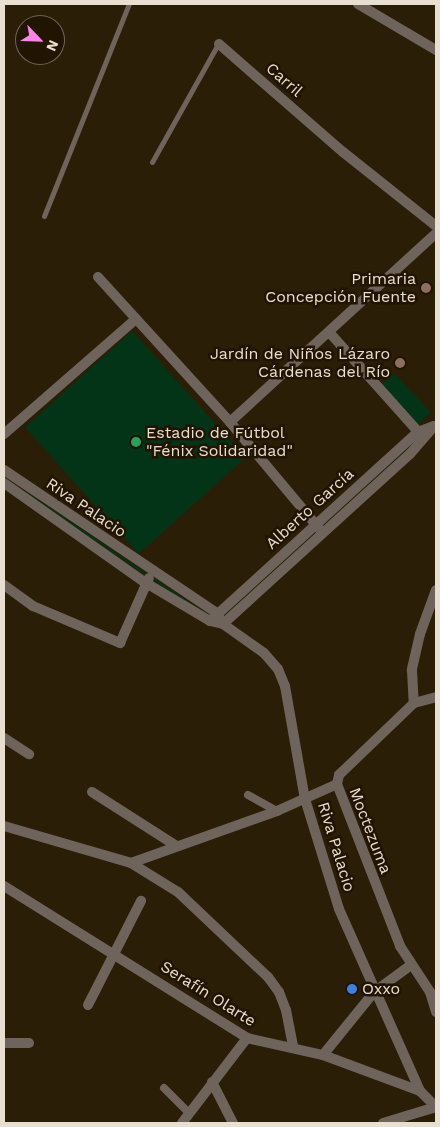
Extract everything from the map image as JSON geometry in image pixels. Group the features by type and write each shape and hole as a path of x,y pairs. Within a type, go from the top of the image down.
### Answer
{"street":[{"path":"358,4 436,50"},
{"name":"Carril","path":"218,44 344,152 436,226"},
{"path":"230,422 436,233"},
{"path":"98,277 230,422 319,528"},
{"path":"4,434 136,319"},
{"path":"329,332 421,436"},
{"name":"Alberto García","path":"217,620 435,425"},
{"name":"Riva Palacio","path":"6,480 152,570 264,653 278,669 286,686 306,799 339,909 374,992 420,1090"},
{"name":"Riva Palacio","path":"6,480 146,583 217,620"},
{"path":"4,586 33,606 120,643 152,570"},
{"path":"436,590 420,634 412,670 414,703 436,697"},
{"name":"Moctezuma","path":"414,703 339,775 337,784 380,900 411,965 433,992 436,1012"},
{"path":"4,738 30,754"},
{"path":"131,863 175,845 277,811 337,784"},
{"path":"92,792 175,845"},
{"path":"248,795 277,811"},
{"path":"4,826 131,863 178,892 268,977 286,1010 292,1047"},
{"name":"Serafín Olarte","path":"4,886 116,954 247,1038 323,1055 420,1090 436,1107"},
{"path":"88,1005 116,954 141,901"},
{"path":"323,1055 374,992 411,965"},
{"path":"182,1123 247,1038"},
{"path":"4,1043 29,1043"},
{"path":"212,1082 233,1123"},
{"path":"164,1088 189,1113"},
{"path":"383,1123 436,1107"}],"lane":[{"path":"44,216 128,4"},
{"name":"Carril","path":"152,162 218,44"}],"green space":[{"name":"Estadio de Fútbol \"Fénix Solidaridad\"","path":"132,331 246,457 139,554 25,427"},
{"path":"394,373 431,412 418,424 382,385"},
{"path":"22,491 25,491 204,612 202,613"}],"place":[{"name":"Primaria Concepción Fuente","path":"426,288"},
{"name":"Jardín de Niños Lázaro Cárdenas del Río","path":"400,363"},
{"name":"Estadio de Fútbol \"Fénix Solidaridad\"","path":"136,442"},
{"name":"Oxxo","path":"352,989"}]}
